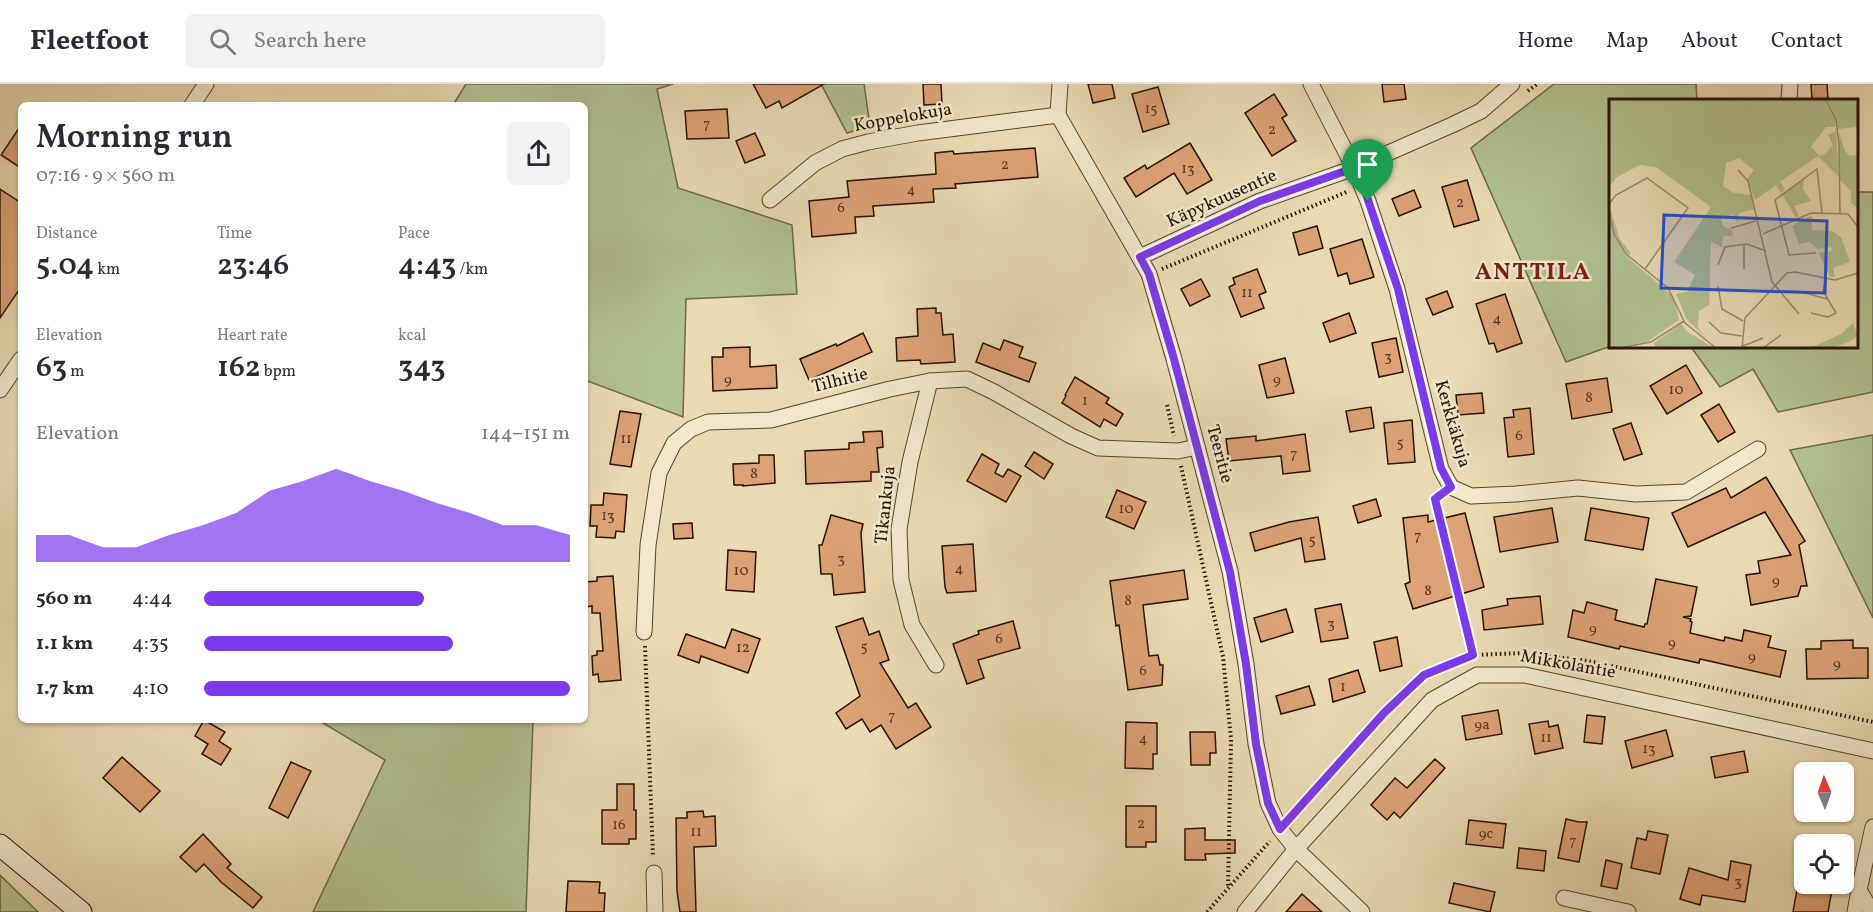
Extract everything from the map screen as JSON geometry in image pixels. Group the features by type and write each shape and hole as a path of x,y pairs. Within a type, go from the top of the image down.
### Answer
{"street":[{"path":"194,102 206,84"},
{"path":"1058,115 1060,84"},
{"name":"Kerkkäkuja","path":"1311,84 1363,185 1398,289 1441,468 1451,487 1471,496 1578,488 1636,494 1686,492 1758,449"},
{"name":"Käpykuusentie","path":"1140,257 1260,201 1354,168 1481,111 1512,84"},
{"path":"1789,99 1790,84"},
{"name":"Koppelokuja","path":"770,200 816,164 842,149 918,133 1058,115"},
{"name":"Teeritie","path":"1058,115 1149,274 1230,572 1246,664 1256,744 1268,803 1280,829 1296,849 1362,912"},
{"path":"0,390 18,363"},
{"name":"Tilhitie","path":"644,632 648,545 658,473 674,443 691,429 708,422 771,420 890,389 930,381 967,379 1071,436 1098,448 1178,451 1197,447"},
{"name":"Tikankuja","path":"930,381 910,462 899,529 901,580 912,625 936,664"},
{"name":"Mikkolantie","path":"1245,912 1296,849 1432,700 1477,675 1525,675 1873,751"},
{"path":"1855,912 1873,827"},
{"path":"0,845 81,912"},
{"path":"654,873 655,912"},
{"path":"1859,890 1872,912"},
{"path":"1564,898 1628,912"}],"path":[{"path":"1164,394 1223,657 1231,739 1228,887"},
{"path":"1451,487 1435,499 1473,655"},
{"path":"644,632 654,873"},
{"path":"1207,912 1384,713 1424,675 1473,655 1523,653 1588,661 1873,722"}],"green space":[{"path":"466,84 673,84 657,89 678,188 792,225 797,294 686,299 683,417 588,381 588,102 455,102"},
{"path":"821,84 864,84 870,126 847,133"},
{"path":"1554,84 1696,84 1697,99 1609,99 1609,347 1566,362 1471,148"},
{"path":"1858,192 1873,192 1873,392 1778,412 1753,369 1720,387 1692,348 1858,348"},
{"path":"1873,435 1873,618 1790,450"},
{"path":"323,723 533,723 526,912 313,912 385,760"},
{"path":"0,875 38,912 0,912"}],"building":[{"path":"753,84 824,84 782,108 779,101 766,108"},
{"path":"923,84 941,84 942,104 924,105"},
{"path":"1088,84 1112,84 1115,98 1093,103"},
{"path":"1382,84 1404,84 1406,99 1384,102"},
{"path":"1811,84 1827,84 1828,99 1812,99"},
{"path":"1158,87 1169,124 1143,132 1132,94"},
{"path":"1274,94 1287,115 1282,118 1296,141 1272,156 1245,113"},
{"path":"727,109 729,138 687,139 685,111"},
{"path":"18,130 18,166 1,155"},
{"path":"755,133 765,155 745,163 736,141"},
{"path":"1190,143 1212,180 1187,194 1174,173 1136,197 1124,178 1145,165 1147,169"},
{"path":"1035,148 1038,177 955,184 956,188 933,189 934,202 873,206 874,216 855,217 856,233 812,237 809,201 849,197 847,181 936,174 935,153 953,151 954,154"},
{"path":"1467,180 1479,220 1454,227 1442,187"},
{"path":"0,189 18,201 18,291 0,318"},
{"path":"1414,190 1421,207 1399,216 1392,199"},
{"path":"1317,226 1323,248 1299,255 1293,233"},
{"path":"1362,239 1374,277 1350,284 1347,273 1338,276 1330,249"},
{"path":"1257,269 1266,292 1259,295 1264,308 1241,317 1229,287 1235,284 1233,278"},
{"path":"1201,279 1210,296 1190,306 1181,289"},
{"path":"1447,291 1453,307 1433,315 1426,299"},
{"path":"1505,294 1522,343 1497,352 1494,343 1489,344 1476,304"},
{"path":"936,308 936,313 941,313 943,335 953,334 955,362 921,364 920,360 897,361 896,338 918,336 917,309"},
{"path":"1349,313 1356,333 1330,342 1323,323"},
{"path":"863,333 872,352 809,380 800,359 836,344 837,346"},
{"path":"1396,338 1403,372 1379,377 1372,343"},
{"path":"1004,340 1023,347 1019,357 1036,363 1029,382 976,362 983,343 1000,350"},
{"path":"750,347 750,367 776,365 777,388 713,391 712,357 723,357 723,348"},
{"path":"1285,358 1294,393 1267,398 1259,365"},
{"path":"1686,365 1702,393 1667,414 1650,386"},
{"path":"1075,377 1109,398 1106,403 1123,414 1116,426 1104,419 1100,427 1062,403"},
{"path":"1607,378 1612,412 1572,419 1566,384"},
{"path":"1482,393 1484,413 1458,415 1456,395"},
{"path":"1719,404 1735,432 1718,442 1701,415"},
{"path":"1371,407 1374,428 1350,432 1346,411"},
{"path":"1530,408 1534,454 1508,457 1504,418 1514,417 1513,410"},
{"path":"620,411 641,414 631,467 610,464"},
{"path":"1412,420 1415,462 1388,464 1384,423"},
{"path":"1631,423 1642,454 1624,460 1613,429"},
{"path":"882,431 883,447 877,448 879,472 871,472 871,481 806,484 805,451 849,449 849,443 864,442 863,432"},
{"path":"1305,434 1310,471 1283,474 1281,456 1229,461 1226,439 1256,436 1256,441"},
{"path":"1034,452 1053,464 1044,479 1025,466"},
{"path":"982,454 999,464 995,473 1003,477 1008,469 1021,476 1006,502 967,481"},
{"path":"759,455 774,455 775,483 734,485 733,464 759,463"},
{"path":"1766,477 1805,541 1799,545 1807,586 1801,586 1798,596 1751,605 1746,575 1760,573 1758,561 1791,555 1765,512 1688,547 1672,513 1726,488 1731,498"},
{"path":"1117,490 1146,502 1134,529 1106,517"},
{"path":"604,493 627,495 624,532 616,531 615,538 596,537 597,526 590,526 591,505 603,505"},
{"path":"1376,499 1381,516 1358,523 1353,506"},
{"path":"1552,508 1558,542 1500,552 1494,517"},
{"path":"1591,508 1649,518 1643,550 1585,540"},
{"path":"1465,513 1484,587 1413,609 1405,584 1410,582 1403,518 1428,515 1428,522"},
{"path":"831,515 863,524 861,533 865,592 834,595 832,574 821,574 819,545 822,545"},
{"path":"1318,517 1325,559 1305,562 1301,538 1255,551 1250,533"},
{"path":"692,523 693,538 674,539 673,524"},
{"path":"973,544 976,591 947,593 942,546"},
{"path":"728,550 756,552 754,592 726,590"},
{"path":"1184,570 1188,599 1143,605 1149,656 1158,655 1160,665 1163,665 1162,685 1128,690 1110,581"},
{"path":"613,576 621,680 599,682 598,674 593,675 592,656 597,655 597,651 603,651 600,613 592,613 592,606 588,607 588,582 597,581 597,577"},
{"path":"1656,579 1697,587 1691,616 1683,617 1691,619 1690,633 1724,641 1725,637 1742,641 1744,630 1771,636 1768,647 1786,651 1780,677 1700,659 1699,663 1620,646 1619,649 1568,637 1573,610 1584,613 1587,602 1617,610 1615,620 1644,627 1647,624"},
{"path":"1540,596 1543,624 1484,630 1482,610 1508,605 1507,599"},
{"path":"1341,604 1348,638 1321,642 1315,609"},
{"path":"1286,609 1293,632 1261,642 1254,618"},
{"path":"863,618 869,635 879,631 889,660 880,663 908,708 916,703 931,727 896,749 881,725 870,732 862,719 846,729 836,713 860,696 836,627"},
{"path":"1013,621 1020,648 978,660 984,678 967,684 953,644 979,634 978,631"},
{"path":"732,629 760,639 748,673 701,656 699,663 678,655 686,634 725,648"},
{"path":"1397,637 1402,666 1380,671 1374,642"},
{"path":"1853,640 1853,648 1868,648 1868,678 1807,679 1806,649 1821,649 1821,641"},
{"path":"1358,670 1365,692 1333,702 1329,679"},
{"path":"1309,686 1315,705 1281,714 1276,696"},
{"path":"1498,710 1502,734 1466,740 1462,716"},
{"path":"1587,715 1605,717 1602,744 1584,742"},
{"path":"1548,721 1549,727 1558,725 1563,748 1535,754 1529,724"},
{"path":"1126,722 1157,723 1157,754 1153,754 1153,769 1125,768"},
{"path":"202,723 209,723 225,732 219,741 231,749 221,765 202,754 208,744 195,736"},
{"path":"1666,730 1673,756 1632,768 1625,741"},
{"path":"1190,732 1215,732 1216,753 1210,753 1210,765 1191,765"},
{"path":"1744,751 1748,772 1715,778 1711,757"},
{"path":"122,757 160,791 140,812 103,778"},
{"path":"1435,759 1445,768 1400,818 1394,812 1387,820 1371,805 1395,778 1407,788"},
{"path":"291,762 311,771 288,818 269,808"},
{"path":"617,784 634,784 636,839 629,839 629,844 602,844 602,810 617,810"},
{"path":"1126,806 1156,806 1156,842 1146,842 1146,847 1126,847"},
{"path":"703,811 704,817 715,816 716,846 694,847 696,912 680,912 677,891 676,818 687,818 687,812"},
{"path":"1566,819 1587,822 1579,862 1558,858"},
{"path":"1469,820 1506,824 1503,848 1466,844"},
{"path":"1205,828 1205,840 1235,840 1235,853 1205,854 1206,860 1185,860 1185,829"},
{"path":"1648,831 1668,835 1660,874 1631,868 1637,838 1646,840"},
{"path":"203,834 231,864 227,868 262,897 253,908 221,882 204,864 196,872 180,857"},
{"path":"1519,848 1546,851 1544,871 1517,868"},
{"path":"1606,860 1622,864 1617,889 1601,886"},
{"path":"1731,861 1751,865 1745,902 1702,895 1700,905 1680,899 1689,868 1728,880"},
{"path":"568,881 600,882 599,893 605,893 604,912 566,912"},
{"path":"1454,883 1495,892 1490,912 1449,903"},
{"path":"1302,894 1322,912 1286,912"},
{"path":"1796,894 1831,894 1828,912 1793,912"}],"district":[{"name":"ANTTILA","path":"1533,273"}],"route":[{"path":"1354,168 1368,201 1398,289 1441,468 1451,487 1435,499 1473,655 1424,675 1384,713 1280,829 1268,803 1256,744 1246,664 1230,572 1174,359 1149,274 1140,257 1260,201 1354,168"}]}
